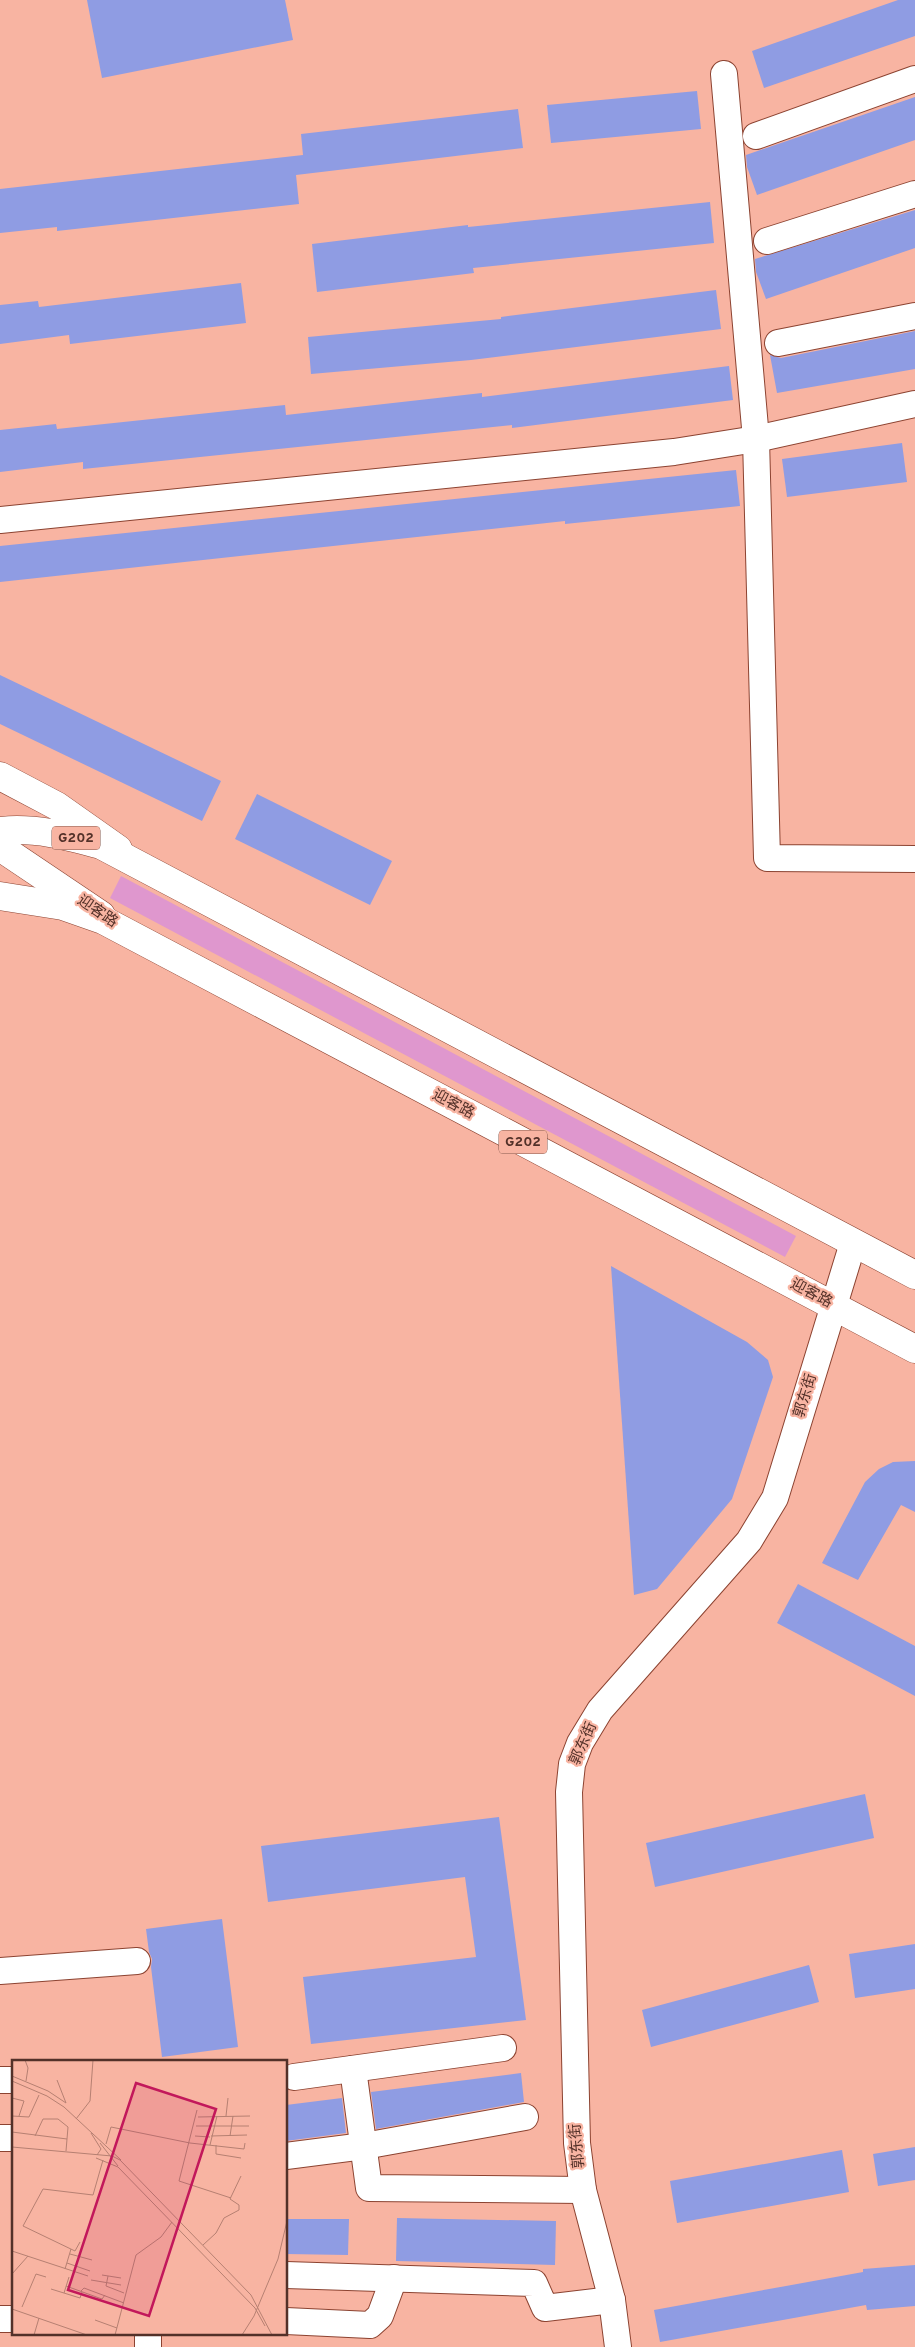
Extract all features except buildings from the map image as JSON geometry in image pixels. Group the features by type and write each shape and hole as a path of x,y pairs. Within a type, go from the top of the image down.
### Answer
{"main road":[{"path":"0,776 58,806 146,869"},
{"name":"G202","path":"0,831 34,831 66,835 101,845 915,1275"},
{"name":"迎客路","path":"0,848 130,934 915,1349"},
{"name":"G202","path":"0,896 63,906 103,920 130,934"}],"street":[{"path":"724,74 756,440 767,858 915,859"},
{"path":"756,136 915,79"},
{"path":"768,241 915,194"},
{"path":"778,343 915,316"},
{"path":"0,520 674,452 756,440 915,404"},
{"name":"郭东街","path":"618,2347 612,2300 583,2190 577,2143 574,2088 569,1792 572,1764 580,1743 600,1710 749,1541 775,1498 853,1243"},
{"path":"0,1971 137,1961"},
{"path":"294,2078 503,2048"},
{"path":"353,2069 369,2188 583,2190"},
{"path":"288,2156 364,2146 525,2117"},
{"path":"288,2275 534,2283 545,2308 612,2300"},
{"path":"288,2321 370,2325 380,2316 394,2278"},
{"path":"148,2334 148,2347"}],"shaded area":[{"path":"121,876 796,1236 785,1257 110,898"}]}
